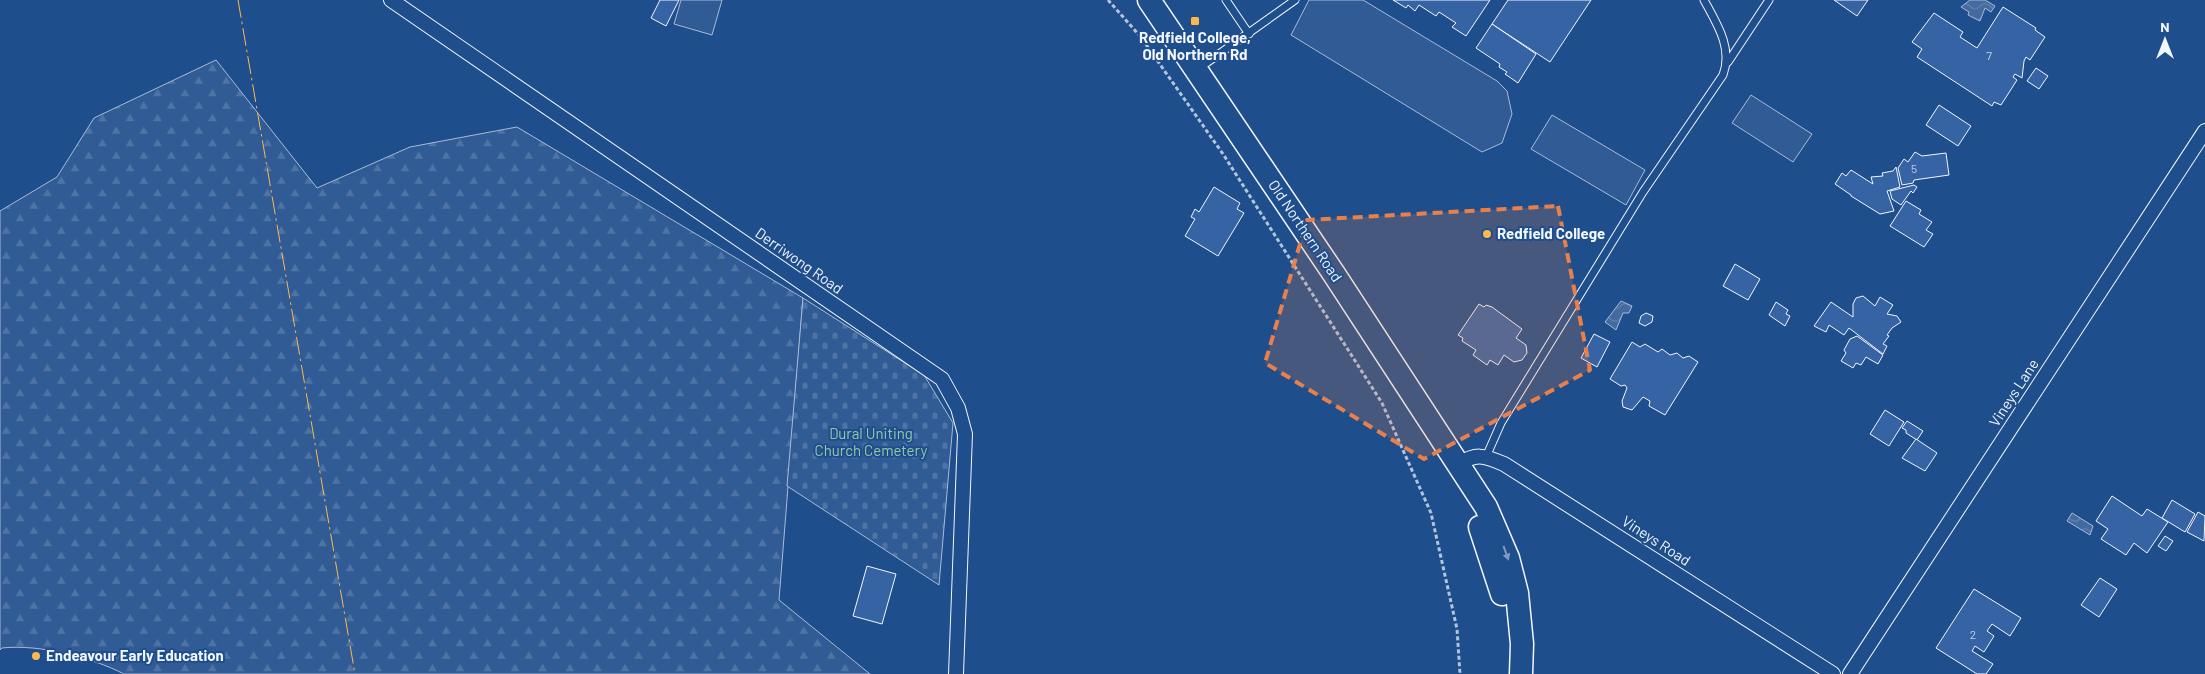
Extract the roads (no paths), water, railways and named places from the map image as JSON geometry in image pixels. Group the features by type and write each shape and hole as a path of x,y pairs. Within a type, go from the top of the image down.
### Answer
{"main road":[{"name":"Old Northern Road","path":"1149,0 1334,274 1486,507 1508,558 1517,593 1520,618 1521,674"},
{"name":"Old Northern Road","path":"1457,465 1495,569 1504,604 1506,674"}],"street":[{"name":"Derriwong Road","path":"391,0 942,379 958,408 965,434 956,674"},
{"name":"Vineys Lane","path":"1850,674 2205,130"},
{"path":"1457,465 1471,456 1486,457"},
{"name":"Vineys Road","path":"1486,457 1504,464 1544,489 1832,674"}],"lane":[{"path":"1226,0 1248,34"},
{"path":"1198,70 1295,0"},
{"path":"1704,0 1725,44 1728,62"},
{"path":"1486,457 1506,415 1643,192 1723,75 1728,62 1769,0"}],"water":[{"path":"1970,0 1985,0 1995,6 1991,12 1985,8 1980,21 1968,15 1969,12 1961,7"},
{"path":"1621,301 1632,306 1629,313 1623,313 1616,330 1605,322"},
{"path":"2072,513 2093,526 2090,535 2067,521"}],"place":[{"name":"Redfield College, Old Northern Rd","path":"1195,21"},
{"name":"Redfield College","path":"1487,234"},
{"name":"Endeavour Early Education","path":"36,656"}],"park label":[{"name":"Dural Uniting Church Cemetery","path":"871,442"}]}
